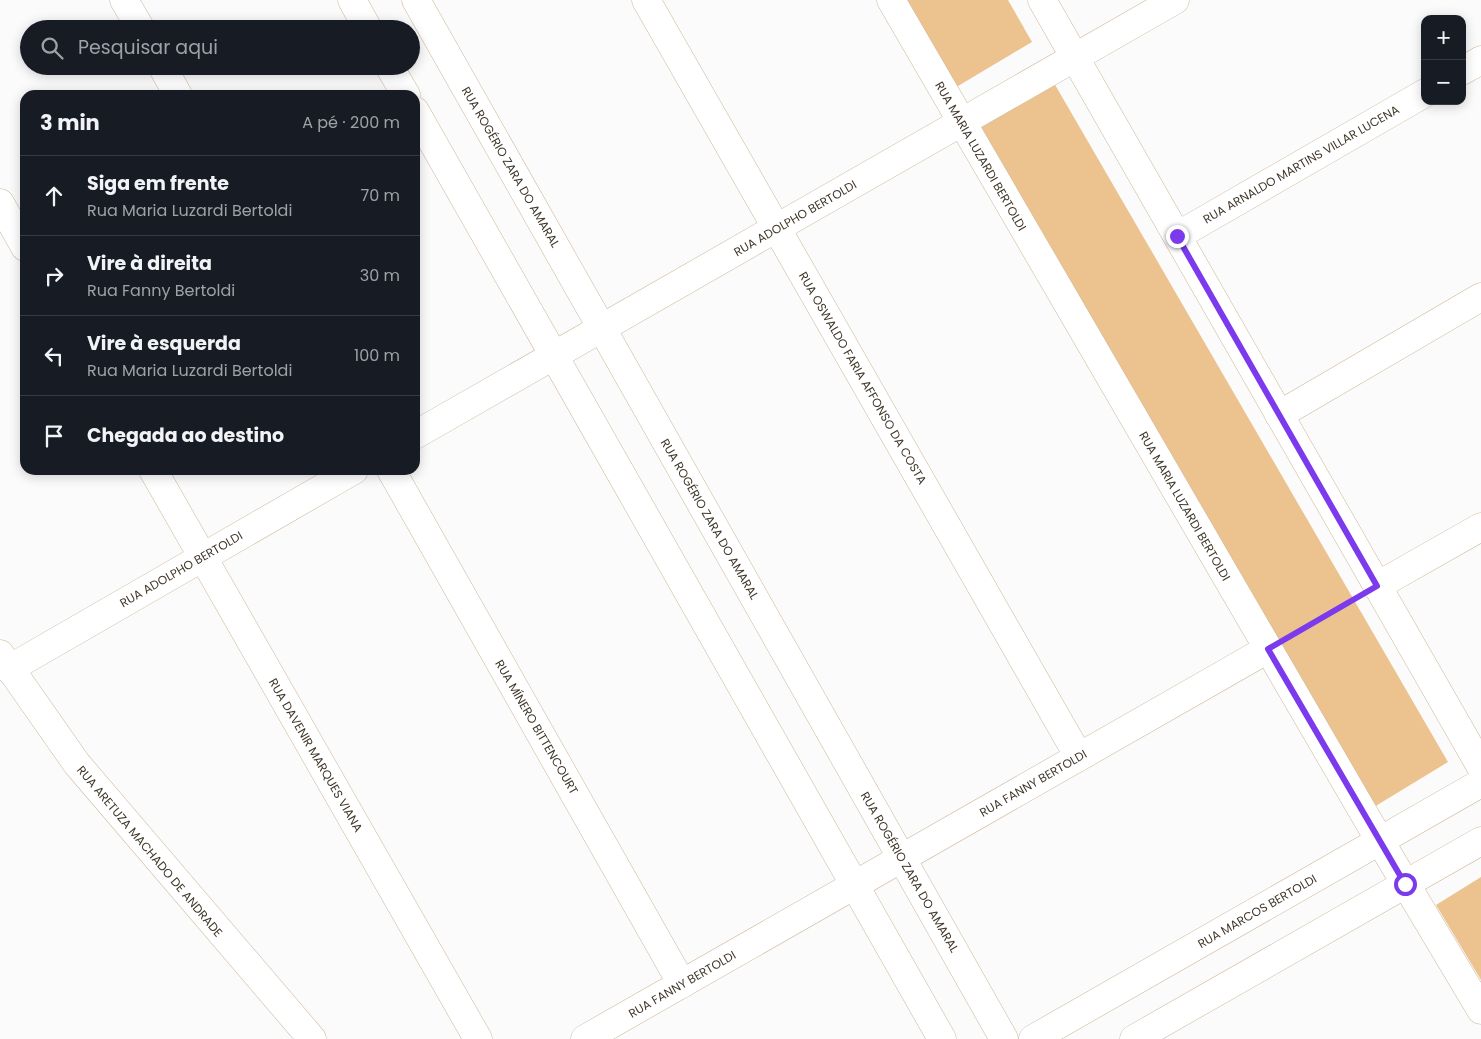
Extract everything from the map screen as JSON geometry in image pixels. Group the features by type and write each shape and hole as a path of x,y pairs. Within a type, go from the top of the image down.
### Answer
{"street":[{"path":"124,0 136,20"},
{"path":"352,0 363,20"},
{"name":"RUA ROGÉRIO ZARA DO AMARAL","path":"416,0 1004,1039"},
{"name":"RUA OSWALDO FARIA AFFONSO DA COSTA","path":"646,0 1079,756"},
{"name":"RUA MARIA LUZARDI BERTOLDI","path":"891,0 1405,884 1481,1010"},
{"path":"1042,0 1481,767"},
{"name":"RUA ADOLPHO BERTOLDI","path":"420,432 1175,0"},
{"path":"1466,69 1481,60"},
{"path":"167,75 175,90"},
{"path":"395,75 403,90"},
{"name":"RUA ARNALDO MARTINS VILLAR LUCENA","path":"1177,236 1421,95"},
{"path":"420,120 942,1039"},
{"path":"0,203 20,238"},
{"path":"1279,415 1481,297"},
{"name":"RUA DAVENIR MARQUES VIANA","path":"156,475 478,1039"},
{"name":"RUA ADOLPHO BERTOLDI","path":"4,661 202,557 345,475"},
{"name":"RUA MÍNERO BITTENCOURT","path":"394,475 682,984"},
{"path":"1377,586 1481,527"},
{"name":"RUA FANNY BERTOLDI","path":"585,1039 1268,649"},
{"name":"RUA ARETUZA MACHADO DE ANDRADE","path":"4,661 72,756 120,817 312,1039"},
{"name":"RUA MARCOS BERTOLDI","path":"1033,1039 1481,783"},
{"path":"1134,1039 1481,841"}],"path":[{"path":"1268,649 1377,586"}],"shaded area":[{"path":"897,0 1008,0 1032,42 948,92"},
{"path":"1054,83 1448,762 1374,807 977,127"},
{"path":"1481,877 1481,980 1436,905"}],"route":[{"path":"1177,236 1377,586 1268,649 1405,884"}]}
